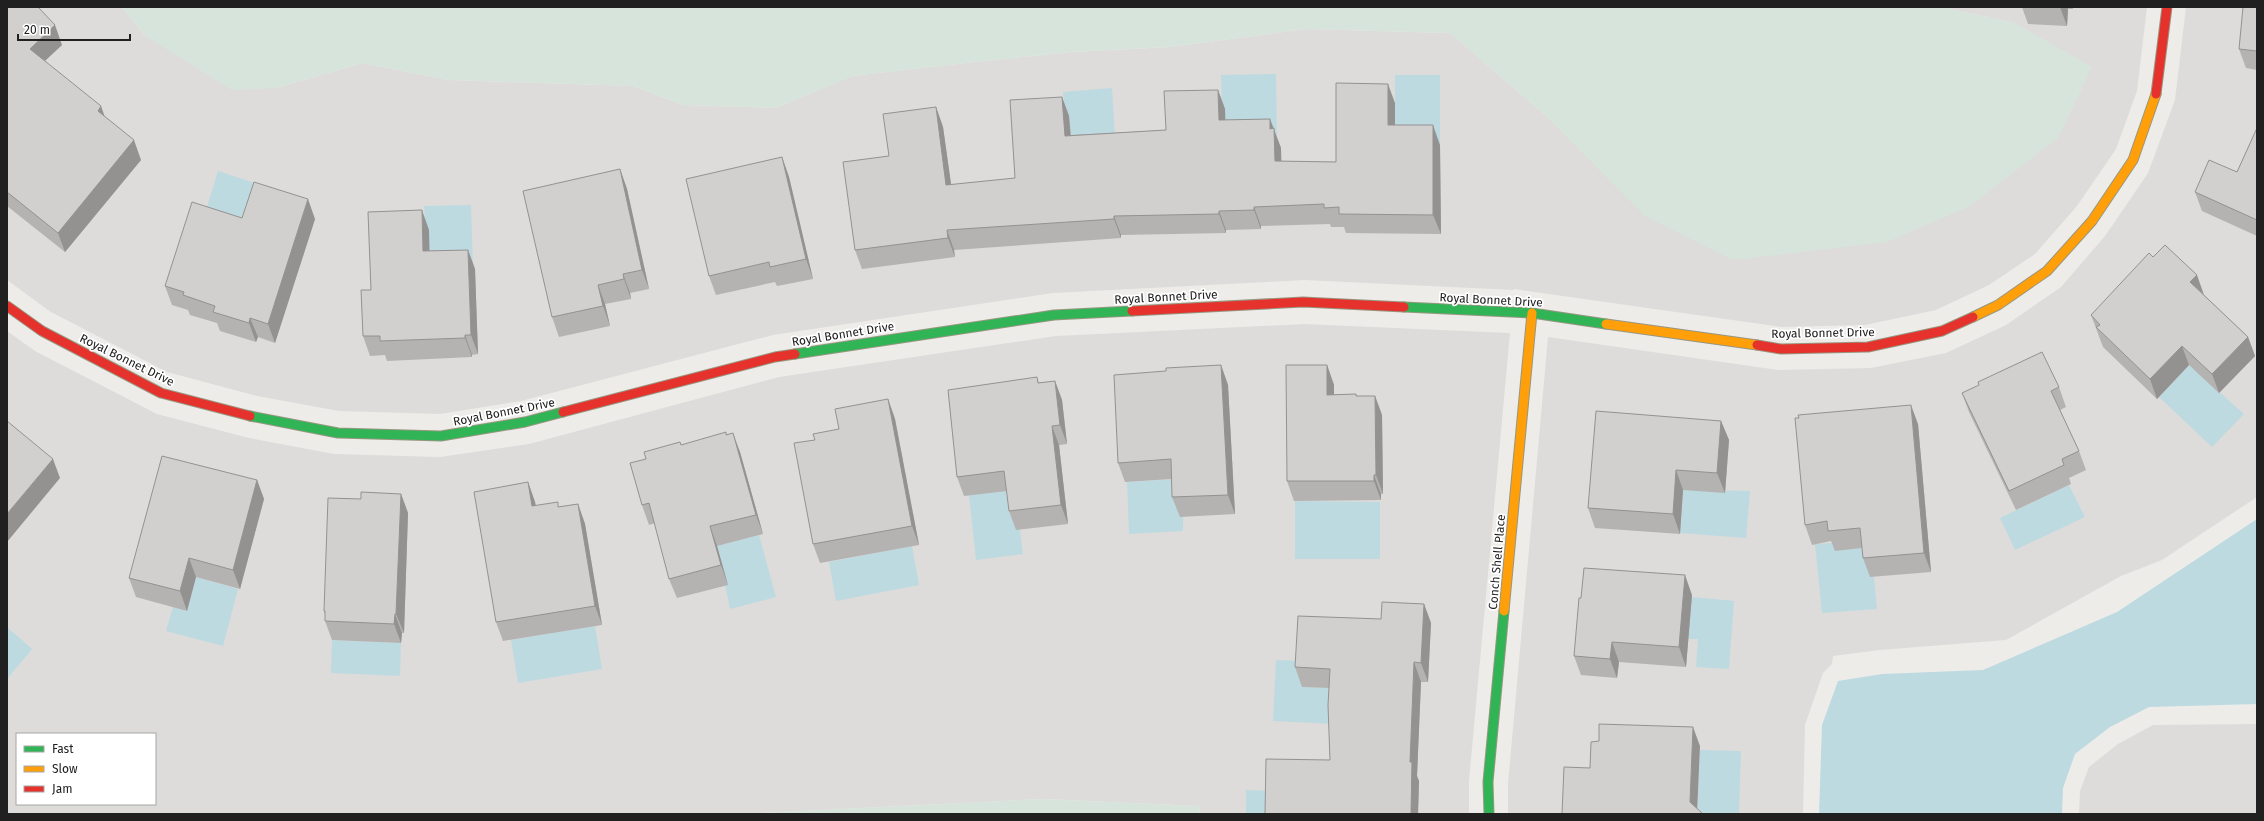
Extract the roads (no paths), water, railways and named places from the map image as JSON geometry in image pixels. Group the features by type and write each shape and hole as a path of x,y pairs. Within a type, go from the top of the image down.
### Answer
{"street":[{"name":"Royal Bonnet Drive","path":"7,306 42,331 161,393 253,417 338,433 441,436 525,422 775,356 1054,314 1303,302 1532,313 1780,349 1868,347 1942,331 1991,308 2047,271 2092,221 2132,160 2156,97 2167,7"},
{"name":"Conch Shell Place","path":"1488,814 1488,782 1532,313"}],"water":[{"path":"1276,74 1277,139 1226,140 1222,109 1221,75"},
{"path":"1395,75 1440,75 1440,145 1395,145"},
{"path":"1112,88 1116,152 1072,155 1069,116 1065,116 1063,92"},
{"path":"218,171 270,188 249,237 202,223"},
{"path":"471,205 473,269 430,271 424,206"},
{"path":"2189,365 2244,414 2212,447 2159,397"},
{"path":"1178,479 1180,517 1183,517 1183,531 1129,534 1127,482"},
{"path":"2069,485 2085,517 2015,550 2000,518"},
{"path":"1011,490 1020,530 1023,554 976,560 969,495"},
{"path":"1683,490 1750,491 1746,538 1680,533"},
{"path":"1295,501 1380,502 1380,559 1295,559"},
{"path":"2257,519 2257,704 2149,707 2110,727 2075,754 2063,788 2062,814 1819,814 1822,725 1838,681 1882,674 1983,670 2117,612"},
{"path":"759,535 776,597 730,609 717,546"},
{"path":"1834,543 1867,548 1870,577 1874,577 1877,609 1822,613 1815,544"},
{"path":"912,546 919,585 836,601 829,562"},
{"path":"196,577 238,589 223,646 166,631 173,607 187,611"},
{"path":"1692,597 1734,601 1729,669 1696,667 1698,639 1688,639"},
{"path":"595,626 602,669 518,683 511,640"},
{"path":"7,627 32,649 7,679"},
{"path":"332,640 401,643 400,676 331,673"},
{"path":"1276,660 1304,661 1303,687 1337,688 1335,724 1273,721"},
{"path":"1700,750 1741,751 1739,814 1697,814"},
{"path":"1246,790 1273,791 1273,814 1246,814"}]}
